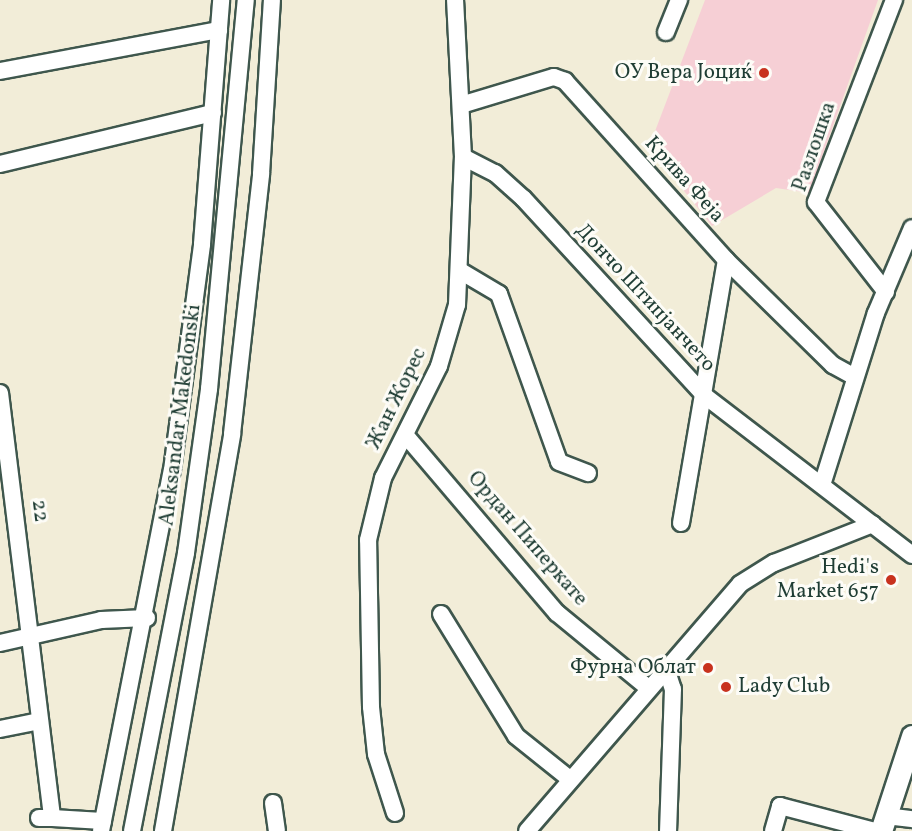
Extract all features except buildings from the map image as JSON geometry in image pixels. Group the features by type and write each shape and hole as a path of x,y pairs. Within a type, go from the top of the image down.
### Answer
{"main road":[{"path":"881,826 912,736"}],"street":[{"path":"102,826 147,618 185,380 213,113 221,0"},
{"name":"Aleksandar Makedonski","path":"132,831 186,553 209,390 246,0"},
{"path":"163,831 232,434 261,174 272,0"},
{"name":"Жан Жорес","path":"395,813 376,754 370,707 368,540 383,478 407,437 448,343 462,272 463,157 455,0"},
{"path":"666,32 679,0"},
{"name":"Разлошка","path":"886,292 816,202 894,0"},
{"path":"0,71 219,30"},
{"name":"Крива Феја","path":"461,105 559,78 726,260 834,366 855,377"},
{"path":"0,164 213,113"},
{"name":"Дончо Штипјанчето","path":"463,157 478,162 523,198 705,396 912,555"},
{"path":"822,486 855,377 912,228"},
{"path":"681,523 705,396 726,260"},
{"path":"462,272 499,294 559,462 588,473"},
{"name":"22","path":"0,393 6,472 32,635 46,818 102,826"},
{"name":"Ордан Пиперкате","path":"407,437 557,613 647,687"},
{"path":"527,831 647,687 750,576 873,524"},
{"path":"441,614 516,736 571,780"},
{"path":"0,643 101,620 147,618"},
{"path":"666,668 673,689 668,831"},
{"path":"0,729 40,721"},
{"path":"273,803 277,831"},
{"path":"773,831 780,806 881,826 912,819"}],"shaded area":[{"name":"ОУ Вера Јоциќ","path":"705,0 878,0 809,193 776,188 712,226 649,147"}],"place":[{"name":"ОУ Вера Јоциќ","path":"764,73"},
{"name":"Hedi's Market 657","path":"891,580"},
{"name":"Фурна Облат","path":"708,668"},
{"name":"Lady Club","path":"726,687"}]}
